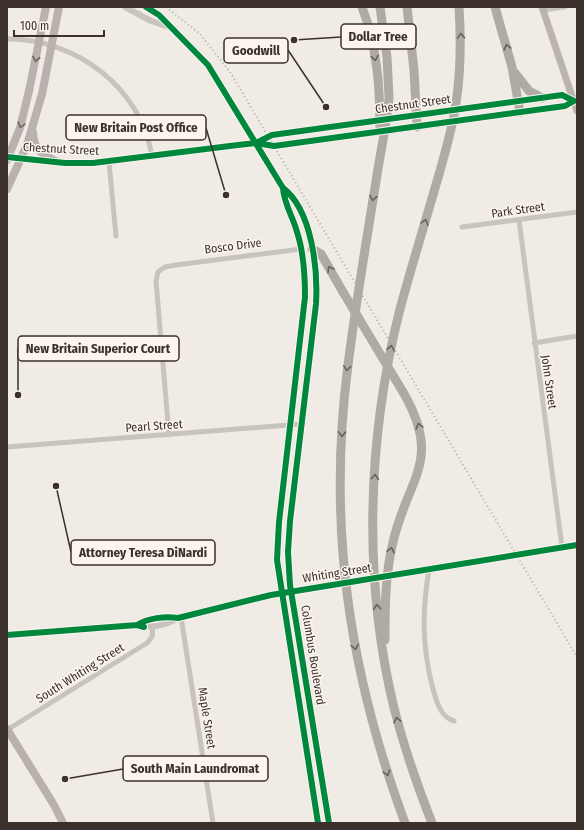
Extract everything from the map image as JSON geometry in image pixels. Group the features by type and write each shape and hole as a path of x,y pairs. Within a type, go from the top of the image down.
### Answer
{"highway":[{"path":"362,7 371,36 377,70 380,106 379,159"},
{"path":"380,7 386,40 389,86 388,107 346,375 342,442 341,526 346,589 358,668 377,740 406,823"},
{"path":"406,7 414,70 417,127"},
{"path":"432,823 406,752 394,708 384,659 376,602 373,530 380,412 388,364 399,317 452,125 460,69 460,20 458,7"},
{"path":"495,7 512,67 520,112"},
{"path":"512,67 526,88 542,98"},
{"path":"312,249 321,254 402,392 419,425 422,453 418,474 397,528 390,556 386,589 384,659"}],"main road":[{"path":"7,158 20,128 46,7"},
{"path":"7,189 21,159 33,126 42,94 59,7"},
{"path":"542,8 575,101 577,111"},
{"path":"33,126 36,148 58,162"},
{"path":"7,730 54,805 63,823"}],"street":[{"name":"Columbus Boulevard","path":"125,7 151,21 170,27"},
{"name":"Columbus Boulevard","path":"146,7 159,16 208,65 283,188 292,195 306,226 312,249 316,281 316,304 288,541 288,563 291,591 329,823"},
{"path":"542,8 565,7"},
{"path":"7,39 30,41 58,49 85,60 104,73 119,88 135,109 147,135 152,156"},
{"name":"Chestnut Street","path":"256,143 272,135 562,95 575,101"},
{"name":"Chestnut Street","path":"7,158 58,162 109,162 256,143 274,146 565,106 575,101"},
{"path":"109,162 116,236"},
{"name":"Columbus Boulevard","path":"283,188 284,199 295,225 301,249 305,300 277,540 277,564 280,593 318,823"},
{"name":"Park Street","path":"462,227 577,212"},
{"name":"John Street","path":"519,220 562,547"},
{"name":"Bosco Drive","path":"169,434 156,279 159,271 176,265 301,249 312,249"},
{"path":"534,343 577,336"},
{"name":"Pearl Street","path":"7,447 302,424"},
{"name":"Whiting Street","path":"7,635 137,624 144,621 179,617 291,591 577,544"},
{"path":"430,569 424,612 426,656 439,707 447,718 454,721"},
{"name":"Whiting Street","path":"137,624 145,627 153,626 171,622 179,617"},
{"name":"Maple Street","path":"179,617 213,823"},
{"name":"South Whiting Street","path":"7,730 147,643 152,637 153,626"}],"railway":[{"path":"166,7 200,34 230,72 577,657"}],"cycle path":[{"path":"146,7 159,15 208,65 283,188 293,198 301,210 311,241 316,274 316,304 290,521 288,552 290,585 329,823"},
{"path":"256,143 272,135 562,95 574,101"},
{"path":"7,157 65,163 93,163 256,143 274,146 565,106 574,101"},
{"path":"283,188 285,200 295,226 303,256 305,297 279,522 277,560 318,823"},
{"path":"137,625 151,619 162,617 178,618 271,595 577,545"},
{"path":"7,635 137,625 144,627"}],"place":[{"name":"Dollar Tree","path":"294,40"},
{"name":"Goodwill","path":"326,107"},
{"name":"New Britain Post Office","path":"226,195"},
{"name":"New Britain Superior Court","path":"18,395"},
{"name":"Attorney Teresa DiNardi","path":"56,486"},
{"name":"South Main Laundromat","path":"65,779"}]}
